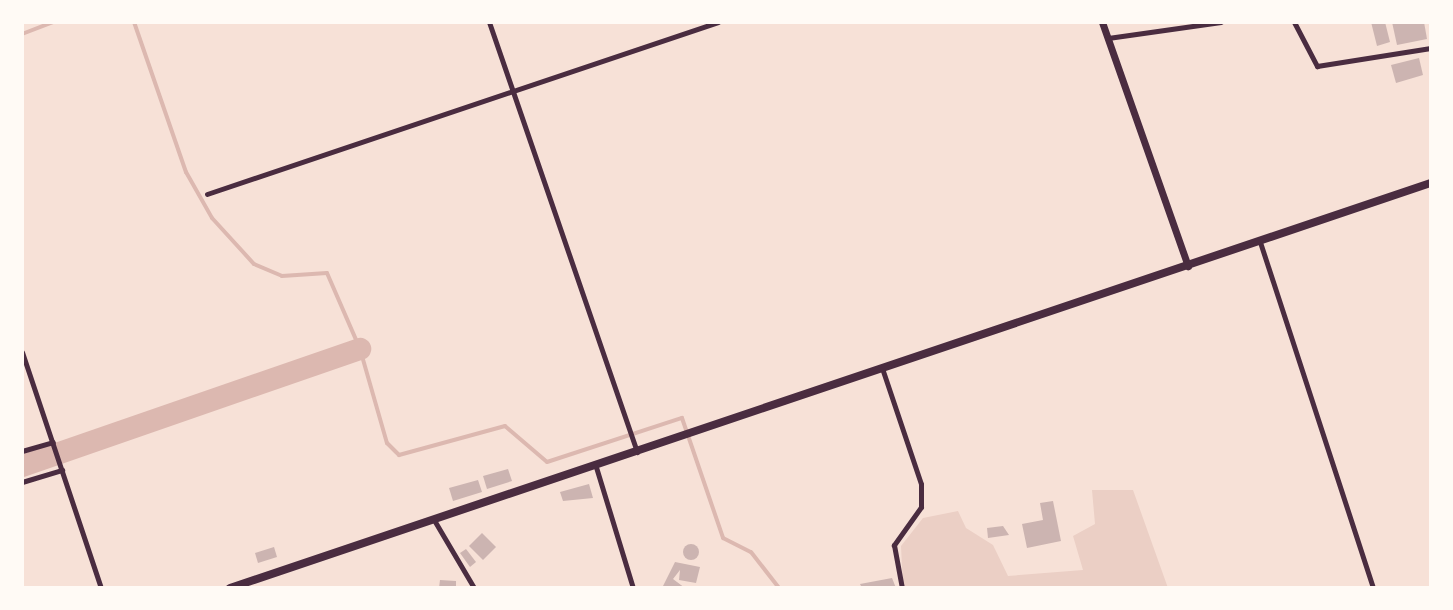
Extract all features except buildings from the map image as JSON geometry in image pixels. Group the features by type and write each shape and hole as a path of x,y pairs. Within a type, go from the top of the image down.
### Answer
{"main road":[{"path":"230,588 883,371 1431,183"}],"street":[{"path":"489,22 637,453"},
{"path":"207,194 718,22"},
{"path":"1102,22 1188,266"},
{"path":"1108,38 1221,22"},
{"path":"1294,22 1317,66 1431,48"},
{"path":"1260,242 1373,588"},
{"path":"22,352 101,588"},
{"path":"883,371 922,497 894,545 902,588"},
{"path":"22,451 53,442"},
{"path":"596,467 633,588"},
{"path":"22,482 62,470"},
{"path":"434,520 474,588"}],"shaded area":[{"path":"1092,490 1133,490 1168,588 903,588 901,546 923,518 958,511 966,528 993,545 1008,576 1083,570 1073,536 1095,524"}],"waterway":[{"path":"22,34 53,22"},
{"path":"134,22 186,172 212,218 254,264 282,276 327,273 360,349 387,443 399,455 505,426 547,462 682,418 723,538 751,552 779,588"},
{"path":"22,466 360,349"}]}
